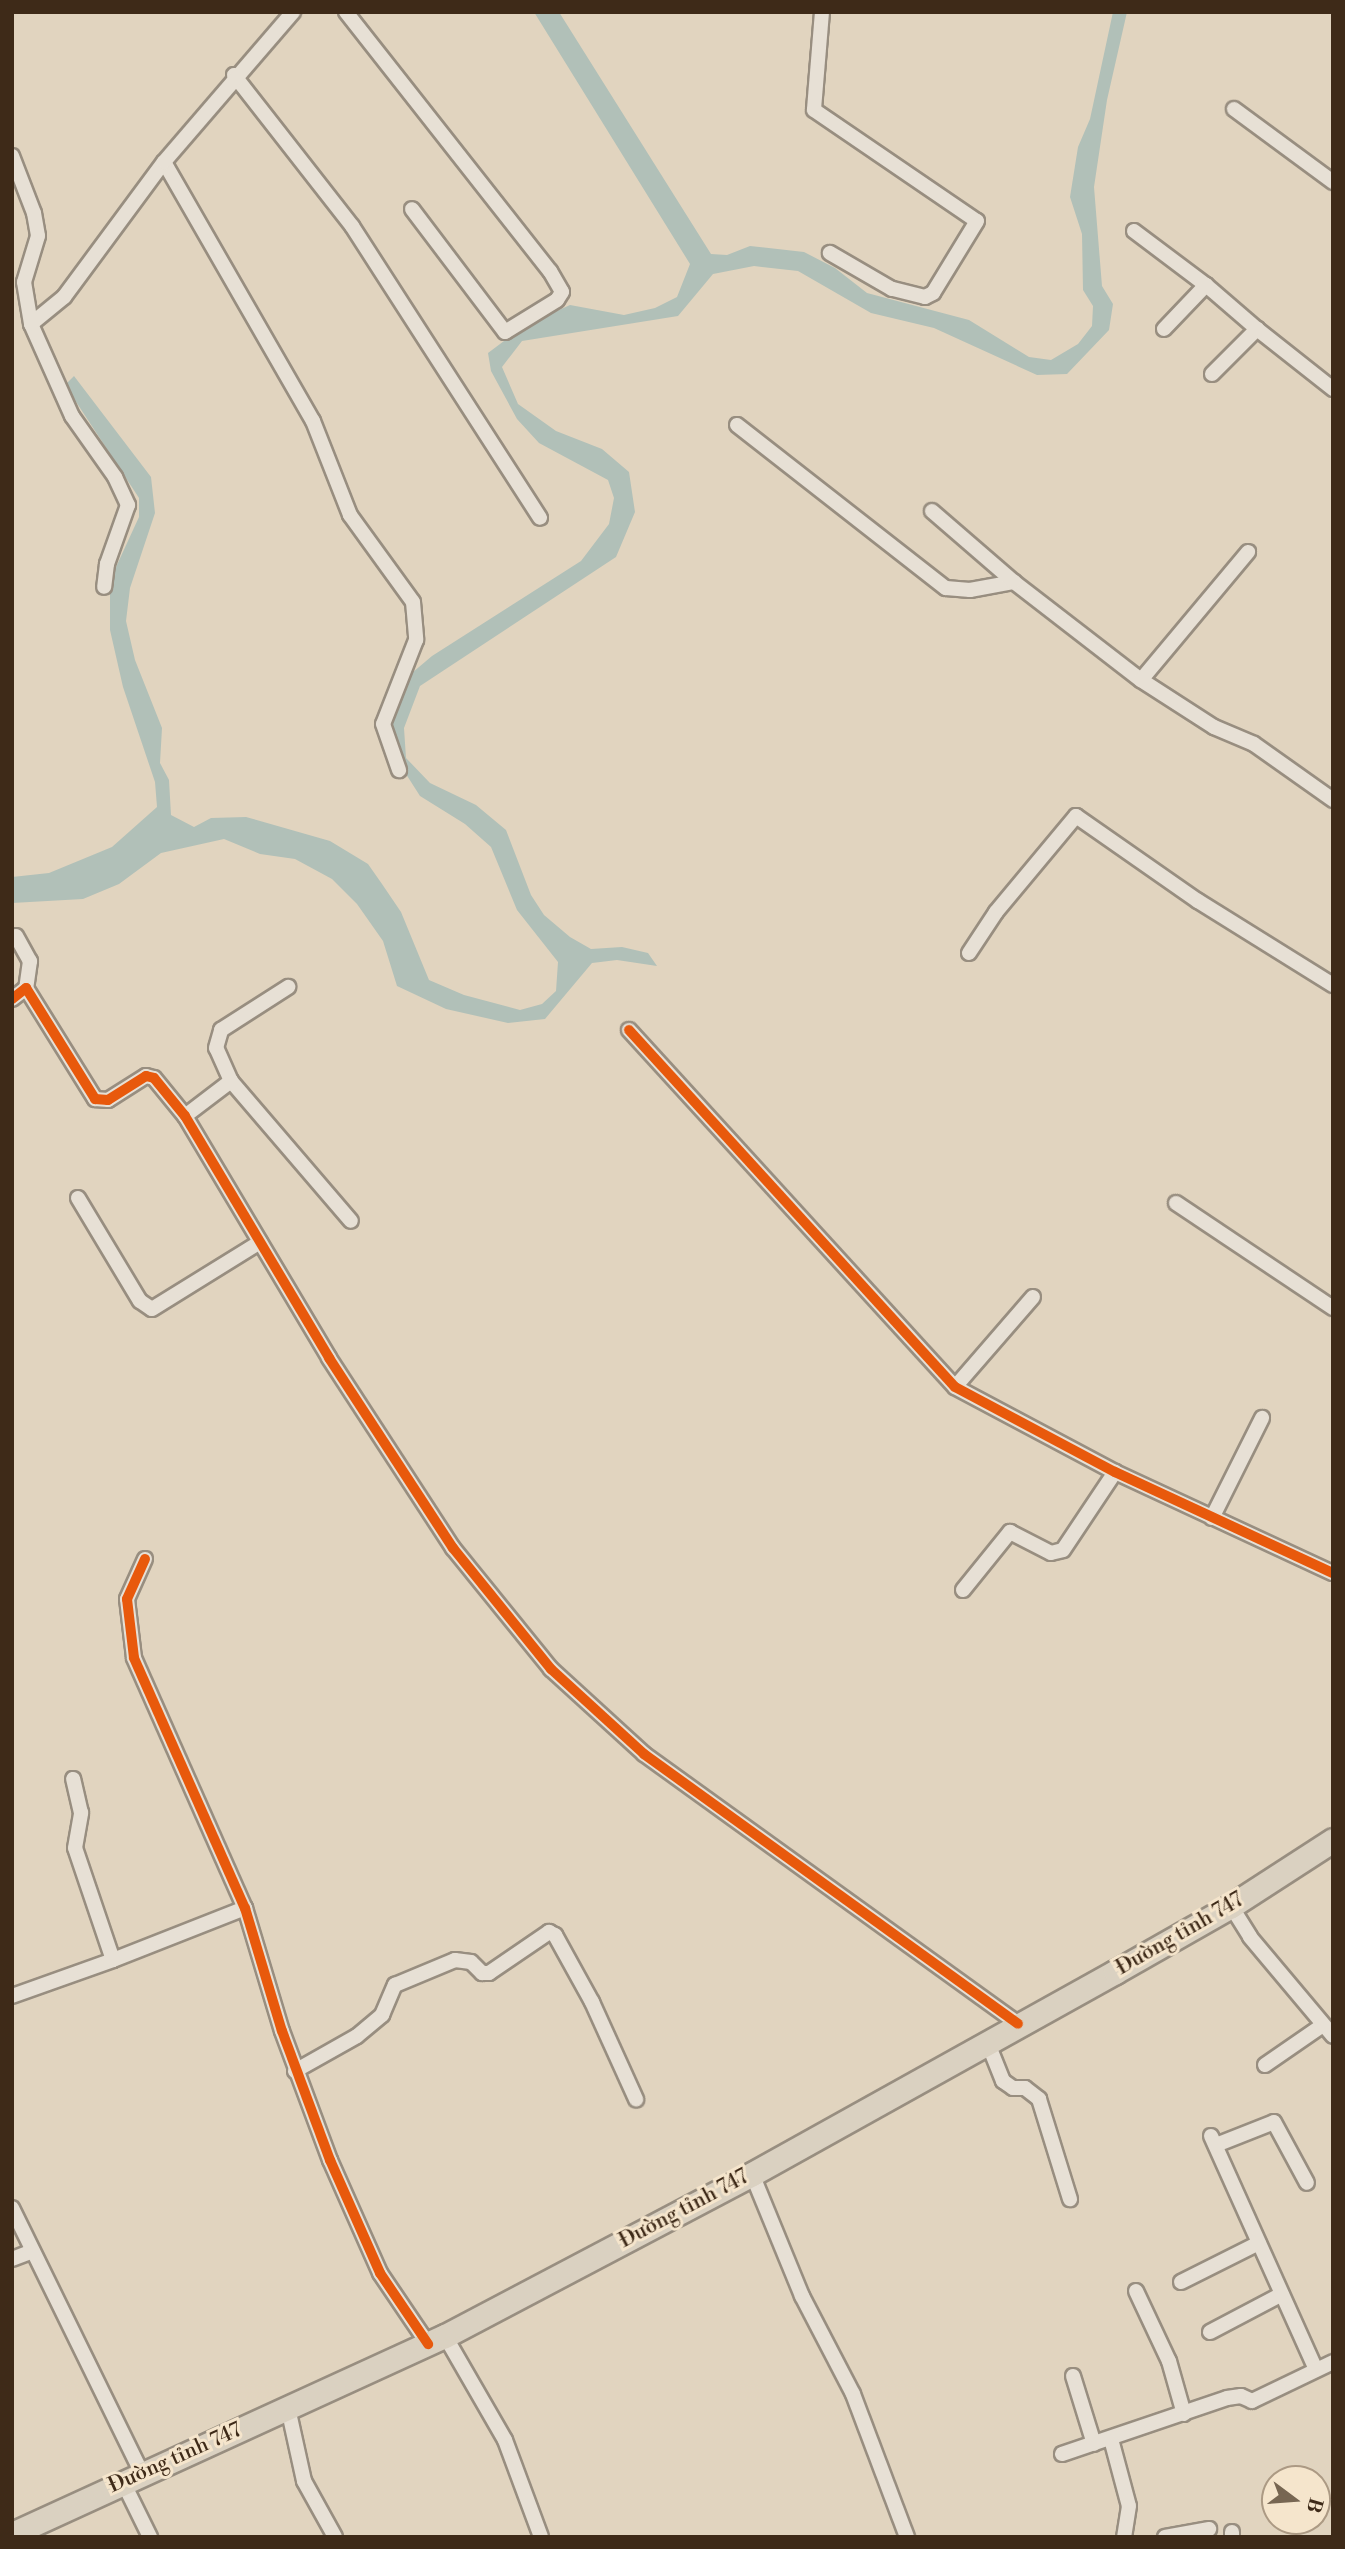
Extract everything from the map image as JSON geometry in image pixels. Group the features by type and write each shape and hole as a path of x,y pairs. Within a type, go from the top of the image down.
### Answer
{"main road":[{"name":"Đường tỉnh 747","path":"12,2533 132,2476 436,2340 752,2174 1231,1906 1333,1840"}],"street":[{"path":"31,324 64,297 164,162 234,75 293,12"},
{"path":"346,12 550,271 562,292 557,300 505,332 412,209"},
{"path":"822,12 814,110 977,220 933,293 925,298 892,289 830,253"},
{"path":"234,75 352,226 541,518"},
{"path":"1234,109 1333,181"},
{"path":"12,156 34,213 38,236 24,282 31,324 72,416 115,477 128,505 107,564 104,587"},
{"path":"164,162 313,421 350,515 413,602 416,640 383,724 399,769"},
{"path":"1134,231 1206,285 1333,389"},
{"path":"1164,329 1206,285"},
{"path":"1212,373 1257,329"},
{"path":"737,425 946,588 970,590 1013,582"},
{"path":"932,511 1013,582 1141,680 1214,727 1254,744 1333,800"},
{"path":"1141,680 1248,552"},
{"path":"969,953 996,912 1076,816 1198,901 1333,985"},
{"path":"16,936 30,961 26,988 95,1099 108,1100 146,1076 154,1078 185,1116 260,1241 453,1548 551,1669 644,1754 1018,2024"},
{"path":"288,987 221,1030 216,1048 231,1081 352,1221"},
{"path":"12,999 26,988"},
{"path":"629,1030 955,1387 1115,1472 1333,1573"},
{"path":"185,1116 231,1081"},
{"path":"78,1198 140,1301 152,1309 260,1241"},
{"path":"1176,1203 1333,1308"},
{"path":"955,1387 1033,1297"},
{"path":"1212,1518 1262,1418"},
{"path":"964,1590 1010,1532 1051,1553 1063,1550 1115,1472"},
{"path":"145,1559 135,1576 127,1607 134,1658 245,1908 295,2071 380,2273 436,2340 505,2440 541,2537"},
{"path":"73,1779 81,1813 75,1848 113,1960"},
{"path":"1231,1906 1250,1937 1328,2031 1265,2065"},
{"path":"12,1996 245,1908"},
{"path":"295,2071 357,2036 382,2015 395,1985 454,1959 471,1962 482,1973 489,1973 549,1932 555,1935 592,2003 636,2099"},
{"path":"987,2041 1003,2081 1013,2088 1025,2088 1039,2099 1070,2199"},
{"path":"1307,2183 1274,2122 1214,2140 1316,2370"},
{"path":"752,2174 802,2296 853,2394 907,2537"},
{"path":"12,2208 132,2476 150,2537"},
{"path":"1181,2283 1259,2243"},
{"path":"12,2259 33,2251"},
{"path":"1136,2291 1169,2361 1184,2414"},
{"path":"1210,2332 1282,2294"},
{"path":"1062,2454 1227,2398 1241,2396 1252,2401 1333,2362"},
{"path":"1073,2376 1094,2444"},
{"path":"288,2408 304,2481 335,2537"},
{"path":"1111,2439 1129,2505 1124,2537"},
{"path":"1166,2537 1209,2529"}],"shaded area":[{"path":"534,12 559,12 711,254 727,255 750,246 804,252 835,268 867,293 969,320 1029,357 1051,360 1078,344 1092,326 1093,306 1083,290 1082,234 1070,197 1078,147 1090,119 1113,12 1127,12 1107,100 1094,187 1102,286 1113,304 1109,330 1067,374 1037,375 934,328 871,313 798,271 754,266 713,274 678,316 522,341 502,367 518,404 556,431 602,449 629,472 635,512 616,557 420,686 404,728 406,758 430,783 476,805 506,830 531,895 544,915 570,937 591,949 622,947 648,953 657,966 617,960 592,963 545,1019 508,1023 446,1009 397,986 383,941 357,904 332,879 295,859 260,854 224,839 161,853 119,884 83,899 12,903 12,877 49,873 112,847 157,807 155,782 123,687 110,630 110,580 139,517 139,498 65,385 74,376 151,477 155,513 130,588 126,621 135,660 162,728 160,763 169,780 171,815 194,827 211,818 246,817 330,841 368,864 401,912 429,980 464,995 520,1010 542,1004 556,991 558,962 517,910 491,847 465,824 420,796 397,760 389,722 406,678 432,656 581,561 609,524 614,498 608,480 539,443 517,419 491,371 488,353 524,326 570,305 624,315 655,308 677,297 690,264"}],"cycle path":[{"path":"12,999 26,988 95,1099 108,1100 146,1076 154,1078 185,1116 329,1358 453,1548 551,1669 644,1754 1018,2024"},
{"path":"629,1030 955,1387 1115,1472 1333,1573"},
{"path":"145,1559 127,1599 134,1658 245,1908 282,2031 330,2160 380,2273 428,2344"}]}
